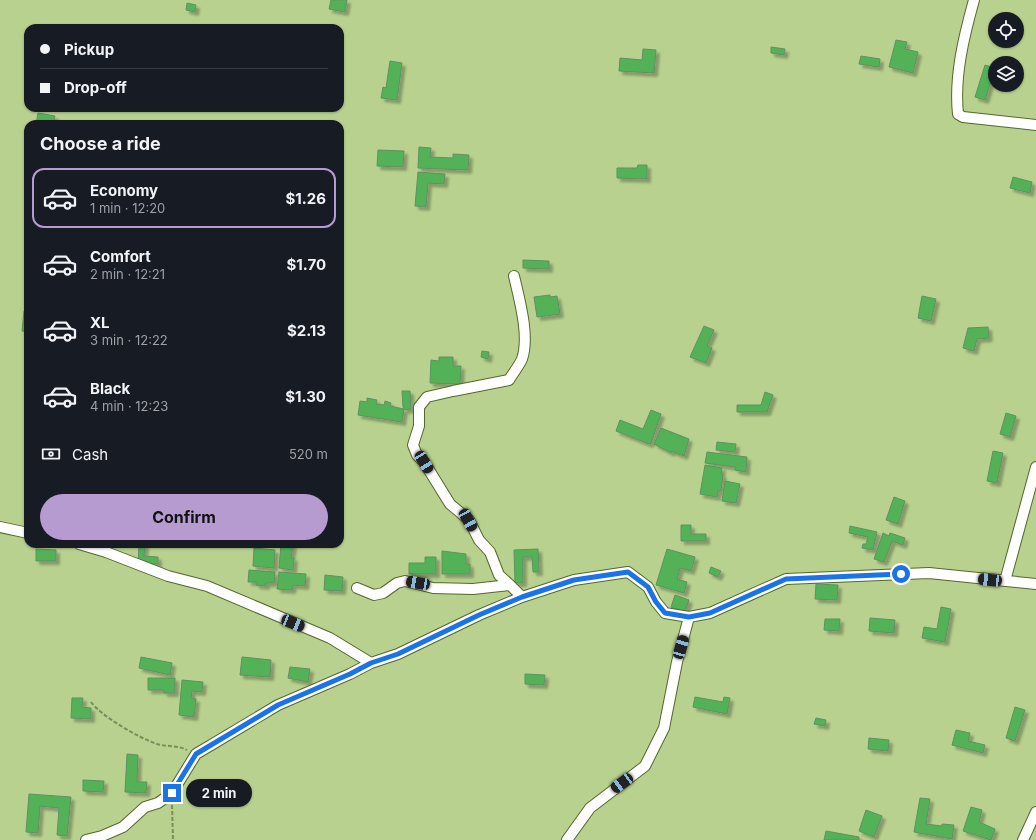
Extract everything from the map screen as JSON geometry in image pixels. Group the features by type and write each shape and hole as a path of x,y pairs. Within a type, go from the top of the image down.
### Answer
{"street":[{"path":"974,0 963,41 957,103 958,114 963,117 1036,125"},
{"path":"514,276 522,313 524,332 522,358 509,380 453,390 427,397 419,407 420,426 412,445 417,455 424,462 450,504 468,520 479,540 490,552 500,575 522,597"},
{"path":"1005,582 1036,467"},
{"path":"0,527 24,532"},
{"path":"92,548 168,576 207,586 330,638 371,663"},
{"path":"86,840 102,836 123,826 145,807 158,803 172,793 196,754 278,705 350,674 371,663 398,654 479,615 522,597 574,580 628,572 648,587 656,602 665,613 689,617 710,613 786,579 929,573 1036,584"},
{"path":"357,588 374,595 383,593 397,583 405,581 433,588 473,589 510,585"},
{"path":"567,840 590,808 645,766 664,728 677,662 689,617"},
{"path":"1023,840 1036,812"}],"path":[{"path":"91,702 96,709 107,717 157,744 182,747 196,754"},
{"path":"172,793 173,840"}],"building":[{"path":"331,0 347,0 345,12 329,9"},
{"path":"187,3 196,5 195,12 186,10"},
{"path":"896,40 907,42 905,49 918,52 913,73 889,67"},
{"path":"771,47 785,49 784,55 771,53"},
{"path":"643,49 656,50 654,73 619,71 620,58 642,60"},
{"path":"861,56 880,59 879,67 859,64"},
{"path":"390,61 402,63 397,100 381,98 383,87 386,88"},
{"path":"985,65 988,66 988,90 985,100 975,97"},
{"path":"38,113 55,116 54,120 37,120"},
{"path":"419,147 431,148 430,157 453,158 453,154 469,155 468,170 418,168"},
{"path":"378,150 404,151 403,167 377,166"},
{"path":"638,165 647,165 647,179 617,178 617,168 637,168"},
{"path":"418,172 445,174 444,184 428,183 426,207 415,206"},
{"path":"1013,177 1032,182 1030,193 1010,188"},
{"path":"523,260 549,261 549,269 523,268"},
{"path":"550,295 550,297 557,296 560,314 537,317 534,297"},
{"path":"922,296 936,299 931,321 918,318"},
{"path":"24,311 24,331 22,331"},
{"path":"704,326 714,330 707,346 712,348 706,363 690,357"},
{"path":"988,327 989,338 977,339 974,351 963,348 968,328"},
{"path":"482,351 489,352 488,359 481,357"},
{"path":"439,357 453,357 453,366 461,366 460,384 430,383 431,360 439,361"},
{"path":"402,391 410,391 411,409 405,410 403,407"},
{"path":"765,392 773,395 767,412 737,412 737,405 761,405"},
{"path":"367,398 377,400 376,404 384,405 385,401 391,403 390,406 404,409 402,422 358,415 360,401 367,402"},
{"path":"651,410 661,414 651,443 649,444 616,431 620,420 643,429"},
{"path":"1006,413 1016,416 1010,437 1000,434"},
{"path":"661,428 689,439 684,456 671,451 671,453 654,444"},
{"path":"717,442 736,444 735,452 716,450"},
{"path":"993,451 1003,453 997,483 987,481"},
{"path":"707,452 747,457 746,472 735,470 735,467 705,463"},
{"path":"705,465 722,468 721,474 723,475 721,491 718,491 717,497 700,494"},
{"path":"725,481 740,484 736,503 722,501"},
{"path":"894,497 905,501 898,524 886,520"},
{"path":"681,525 691,525 691,534 706,534 706,541 681,541"},
{"path":"850,526 877,532 873,550 862,548 863,544 866,544 868,537 849,533"},
{"path":"883,533 889,536 890,533 905,538 903,545 892,541 884,562 874,559"},
{"path":"139,548 145,548 144,556 158,557 158,564 138,564"},
{"path":"254,548 275,550 274,568 253,566"},
{"path":"281,548 292,548 291,558 294,558 293,570 279,568"},
{"path":"36,549 56,550 56,561 36,561"},
{"path":"538,549 539,572 533,572 532,557 523,557 523,583 515,583 514,550"},
{"path":"667,549 695,557 691,571 680,568 677,579 687,582 684,593 656,585"},
{"path":"442,551 466,554 466,564 470,564 470,574 442,574"},
{"path":"425,557 436,557 436,574 409,574 409,563 425,563"},
{"path":"711,567 721,571 718,577 709,573"},
{"path":"249,570 275,572 274,583 266,583 266,586 256,585 256,582 248,582"},
{"path":"279,572 306,574 305,586 293,585 292,590 277,589"},
{"path":"325,575 343,577 342,591 324,590"},
{"path":"816,584 838,585 837,600 815,599"},
{"path":"675,595 689,600 685,612 671,607"},
{"path":"941,607 951,609 945,642 922,638 924,627 937,629"},
{"path":"870,618 895,620 894,633 869,631"},
{"path":"825,619 840,619 839,631 824,630"},
{"path":"141,657 172,663 170,675 139,668"},
{"path":"242,657 271,660 270,677 240,675"},
{"path":"290,667 310,669 308,682 288,678"},
{"path":"525,674 545,675 544,685 525,684"},
{"path":"148,678 175,678 175,693 164,693 164,690 148,690"},
{"path":"182,680 203,682 202,692 192,691 191,698 196,699 194,717 179,715"},
{"path":"695,697 723,702 724,697 730,698 727,714 693,707"},
{"path":"72,698 83,698 82,707 91,708 91,719 71,718"},
{"path":"1015,707 1025,710 1015,741 1006,738"},
{"path":"816,718 826,720 825,726 814,724"},
{"path":"956,730 970,733 968,741 985,745 983,753 952,745"},
{"path":"869,738 889,740 888,751 868,749"},
{"path":"127,754 138,755 137,782 147,782 146,793 125,792"},
{"path":"83,780 104,781 103,792 83,791"},
{"path":"29,794 71,797 67,836 57,835 59,808 40,806 38,833 26,832"},
{"path":"920,798 930,799 926,824 942,826 942,824 954,825 952,839 914,832"},
{"path":"971,807 982,810 979,822 995,829 991,840 963,831"},
{"path":"866,810 882,816 874,837 859,831"},
{"path":"826,831 859,837 859,840 824,840"}],"route":[{"path":"172,793 182,774 196,754 225,735 278,705 350,674 371,663 398,654 479,615 522,597 574,580 628,572 648,587 656,602 665,613 689,617 710,613 786,579 901,574"}]}
